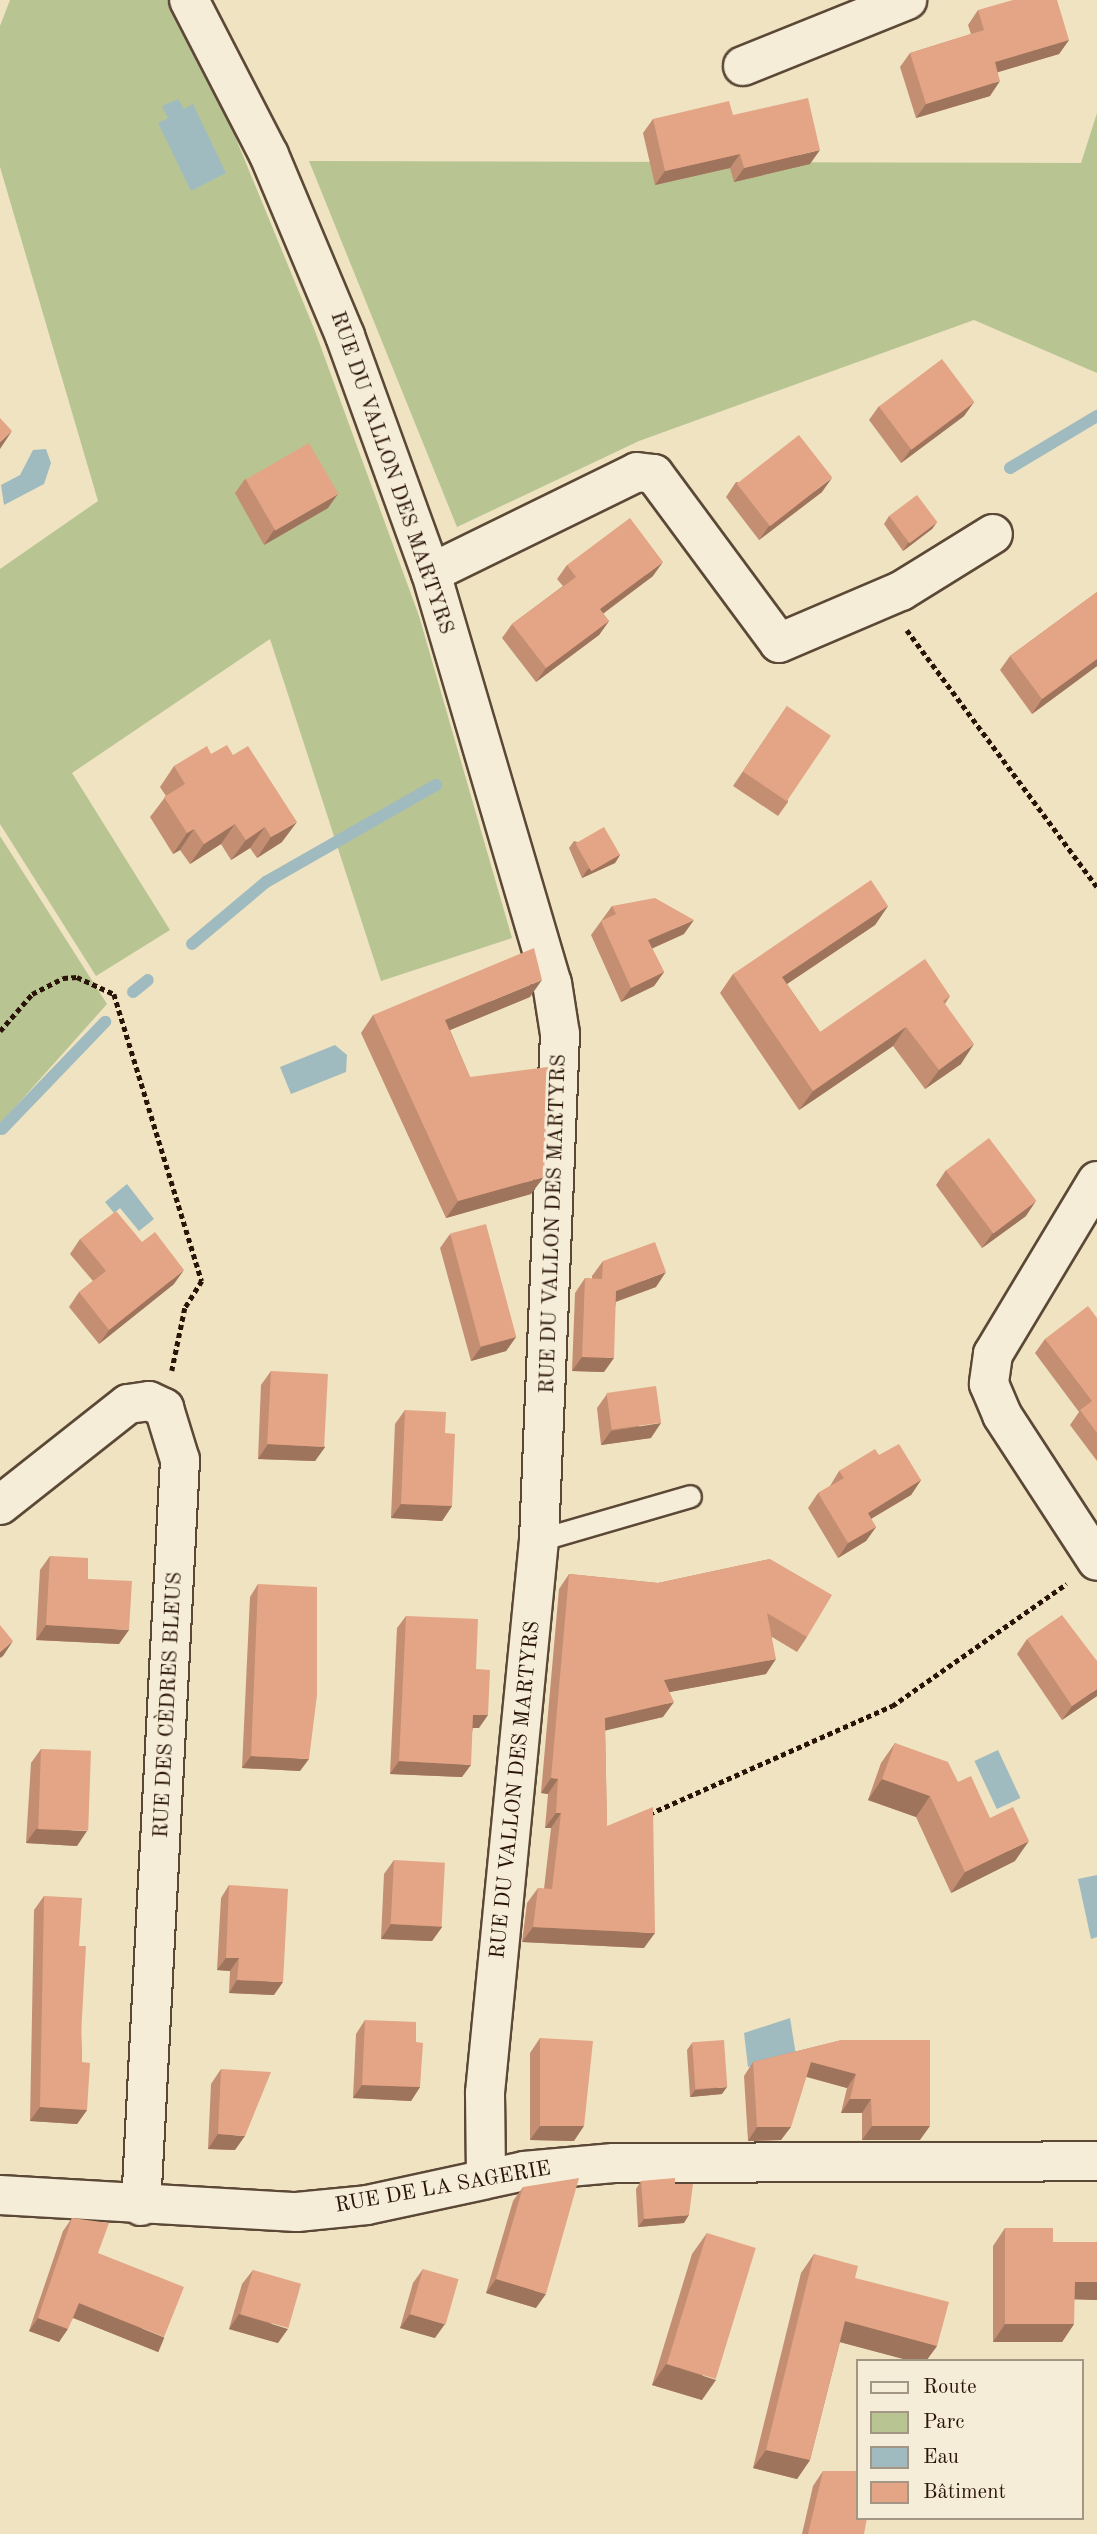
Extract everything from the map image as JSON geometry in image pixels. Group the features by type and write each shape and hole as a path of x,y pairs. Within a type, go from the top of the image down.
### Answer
{"street":[{"name":"RUE DU VALLON DES MARTYRS","path":"189,0 269,155 345,336 431,573 552,983 560,1034 539,1540 485,2092 486,2177"},
{"path":"743,66 908,0"},
{"path":"431,573 637,472 654,474 779,643 883,598 993,534"},
{"path":"1086,1569 1002,1415 989,1384 993,1354 1097,1181"},
{"path":"0,1505 128,1404 149,1401 164,1408"},
{"name":"RUE DES CÈDRES BLEUS","path":"141,2206 180,1460 164,1408"},
{"name":"RUE DE LA SAGERIE","path":"0,2195 141,2206 298,2212 367,2205 486,2177 614,2163 1097,2161"}],"lane":[{"path":"539,1540 690,1496"}],"path":[{"path":"883,598 1097,887"},
{"path":"0,1031 32,994 63,978 77,977 114,994 202,1281 185,1308 164,1408"},
{"path":"641,1817 892,1706 1086,1569"}],"green space":[{"path":"10,0 179,0 315,331 419,616 512,938 381,981 270,639 72,773 170,930 96,976 0,824 0,569 98,501 0,167 0,26"},
{"path":"1097,113 1097,373 974,320 639,441 457,527 309,161 1081,163"},
{"path":"0,836 107,1004 0,1124"}],"water":[{"path":"178,99 184,109 193,104 226,173 191,191 158,123 168,118 162,106"},
{"path":"46,449 51,463 44,484 4,505 1,485 20,475 33,450"},
{"path":"335,1045 347,1055 346,1072 291,1094 280,1067"},
{"path":"127,1184 154,1219 139,1231 120,1208 114,1213 105,1202"},
{"path":"998,1750 1020,1798 997,1809 974,1761"},
{"path":"1097,1875 1097,1937 1091,1939 1078,1879"},
{"path":"790,2018 796,2055 748,2067 744,2033"}],"building":[{"path":"1013,0 1057,0 1069,40 995,62 1000,81 926,104 910,53 984,30 978,10"},
{"path":"808,98 820,150 744,168 740,154 665,171 653,119 729,101 733,115"},
{"path":"942,359 974,402 911,450 879,407"},
{"path":"0,418 12,431 0,442"},
{"path":"799,435 832,478 770,526 737,484"},
{"path":"309,443 338,494 275,531 246,480"},
{"path":"917,495 937,522 910,543 889,516"},
{"path":"630,518 663,562 600,609 609,621 546,668 512,624 576,577 567,565"},
{"path":"1097,592 1097,659 1042,699 1010,656"},
{"path":"787,706 831,736 787,801 743,771"},
{"path":"227,745 233,755 248,746 297,822 271,837 265,827 246,840 235,824 204,844 194,829 187,833 164,797 185,784 174,766 207,746 211,754"},
{"path":"604,827 620,855 591,871 575,844"},
{"path":"871,880 888,906 782,977 820,1032 925,959 950,996 943,1001 974,1044 939,1070 906,1027 813,1091 733,974"},
{"path":"655,898 694,920 648,940 664,972 631,988 601,921 616,914 612,906"},
{"path":"534,948 542,980 445,1020 470,1077 548,1067 544,1177 458,1201 373,1015"},
{"path":"989,1138 1037,1201 993,1234 946,1170"},
{"path":"116,1211 142,1242 155,1232 184,1270 109,1330 79,1292 106,1271 80,1239"},
{"path":"486,1224 516,1337 481,1347 450,1234"},
{"path":"655,1242 666,1272 616,1291 614,1358 582,1357 585,1278 602,1279 603,1261"},
{"path":"1088,1306 1097,1318 1097,1433 1080,1410 1092,1401 1045,1339"},
{"path":"271,1371 328,1374 324,1447 267,1444"},
{"path":"656,1386 661,1423 612,1430 606,1393"},
{"path":"405,1410 446,1412 445,1433 455,1434 452,1506 401,1504"},
{"path":"899,1444 921,1480 868,1513 876,1527 848,1543 818,1493 844,1478 839,1471 875,1449 879,1455"},
{"path":"50,1556 88,1558 88,1579 132,1581 129,1630 46,1625"},
{"path":"770,1559 832,1595 807,1637 767,1613 776,1659 664,1680 674,1702 605,1718 607,1826 653,1807 655,1933 533,1927 538,1888 552,1889 561,1813 556,1813 558,1779 551,1778 569,1574 658,1583"},
{"path":"258,1584 317,1587 317,1695 309,1759 251,1756"},
{"path":"1062,1615 1097,1661 1097,1689 1072,1706 1027,1639"},
{"path":"406,1616 478,1619 476,1669 490,1670 488,1715 473,1715 471,1765 399,1761"},
{"path":"0,1625 13,1641 0,1652"},
{"path":"895,1743 948,1762 958,1782 971,1776 990,1818 1013,1807 1029,1841 965,1872 930,1796 882,1779"},
{"path":"41,1749 91,1751 88,1831 38,1829"},
{"path":"394,1860 445,1863 442,1927 391,1924"},
{"path":"229,1885 288,1889 283,1982 237,1980 239,1958 226,1958"},
{"path":"44,1896 82,1898 79,1946 86,1946 81,2035 82,2062 90,2063 87,2110 40,2107"},
{"path":"365,2020 416,2022 416,2042 423,2043 420,2087 362,2085"},
{"path":"540,2038 593,2041 584,2126 540,2126"},
{"path":"724,2040 727,2087 695,2089 692,2042"},
{"path":"842,2040 930,2040 930,2126 872,2126 871,2099 850,2099 856,2074 811,2062 791,2127 757,2127 753,2062"},
{"path":"221,2069 271,2072 245,2136 218,2134"},
{"path":"579,2178 546,2294 496,2279 523,2187"},
{"path":"675,2178 675,2184 693,2184 689,2215 644,2219 641,2181"},
{"path":"72,2218 109,2223 98,2253 184,2287 164,2337 79,2303 68,2329 38,2318"},
{"path":"1005,2228 1053,2228 1053,2242 1097,2242 1097,2282 1075,2282 1074,2324 1005,2324"},
{"path":"707,2233 756,2248 716,2379 667,2364"},
{"path":"814,2254 858,2266 855,2278 949,2302 937,2346 845,2321 810,2460 766,2450"},
{"path":"423,2269 459,2279 446,2324 410,2314"},
{"path":"253,2270 301,2284 288,2328 240,2314"},
{"path":"823,2471 856,2471 856,2520 867,2520 864,2534 808,2534"}],"waterway":[{"path":"1010,468 1097,416"},
{"path":"192,944 266,882 436,785"},
{"path":"133,992 148,980"},
{"path":"2,1129 105,1022"}]}
